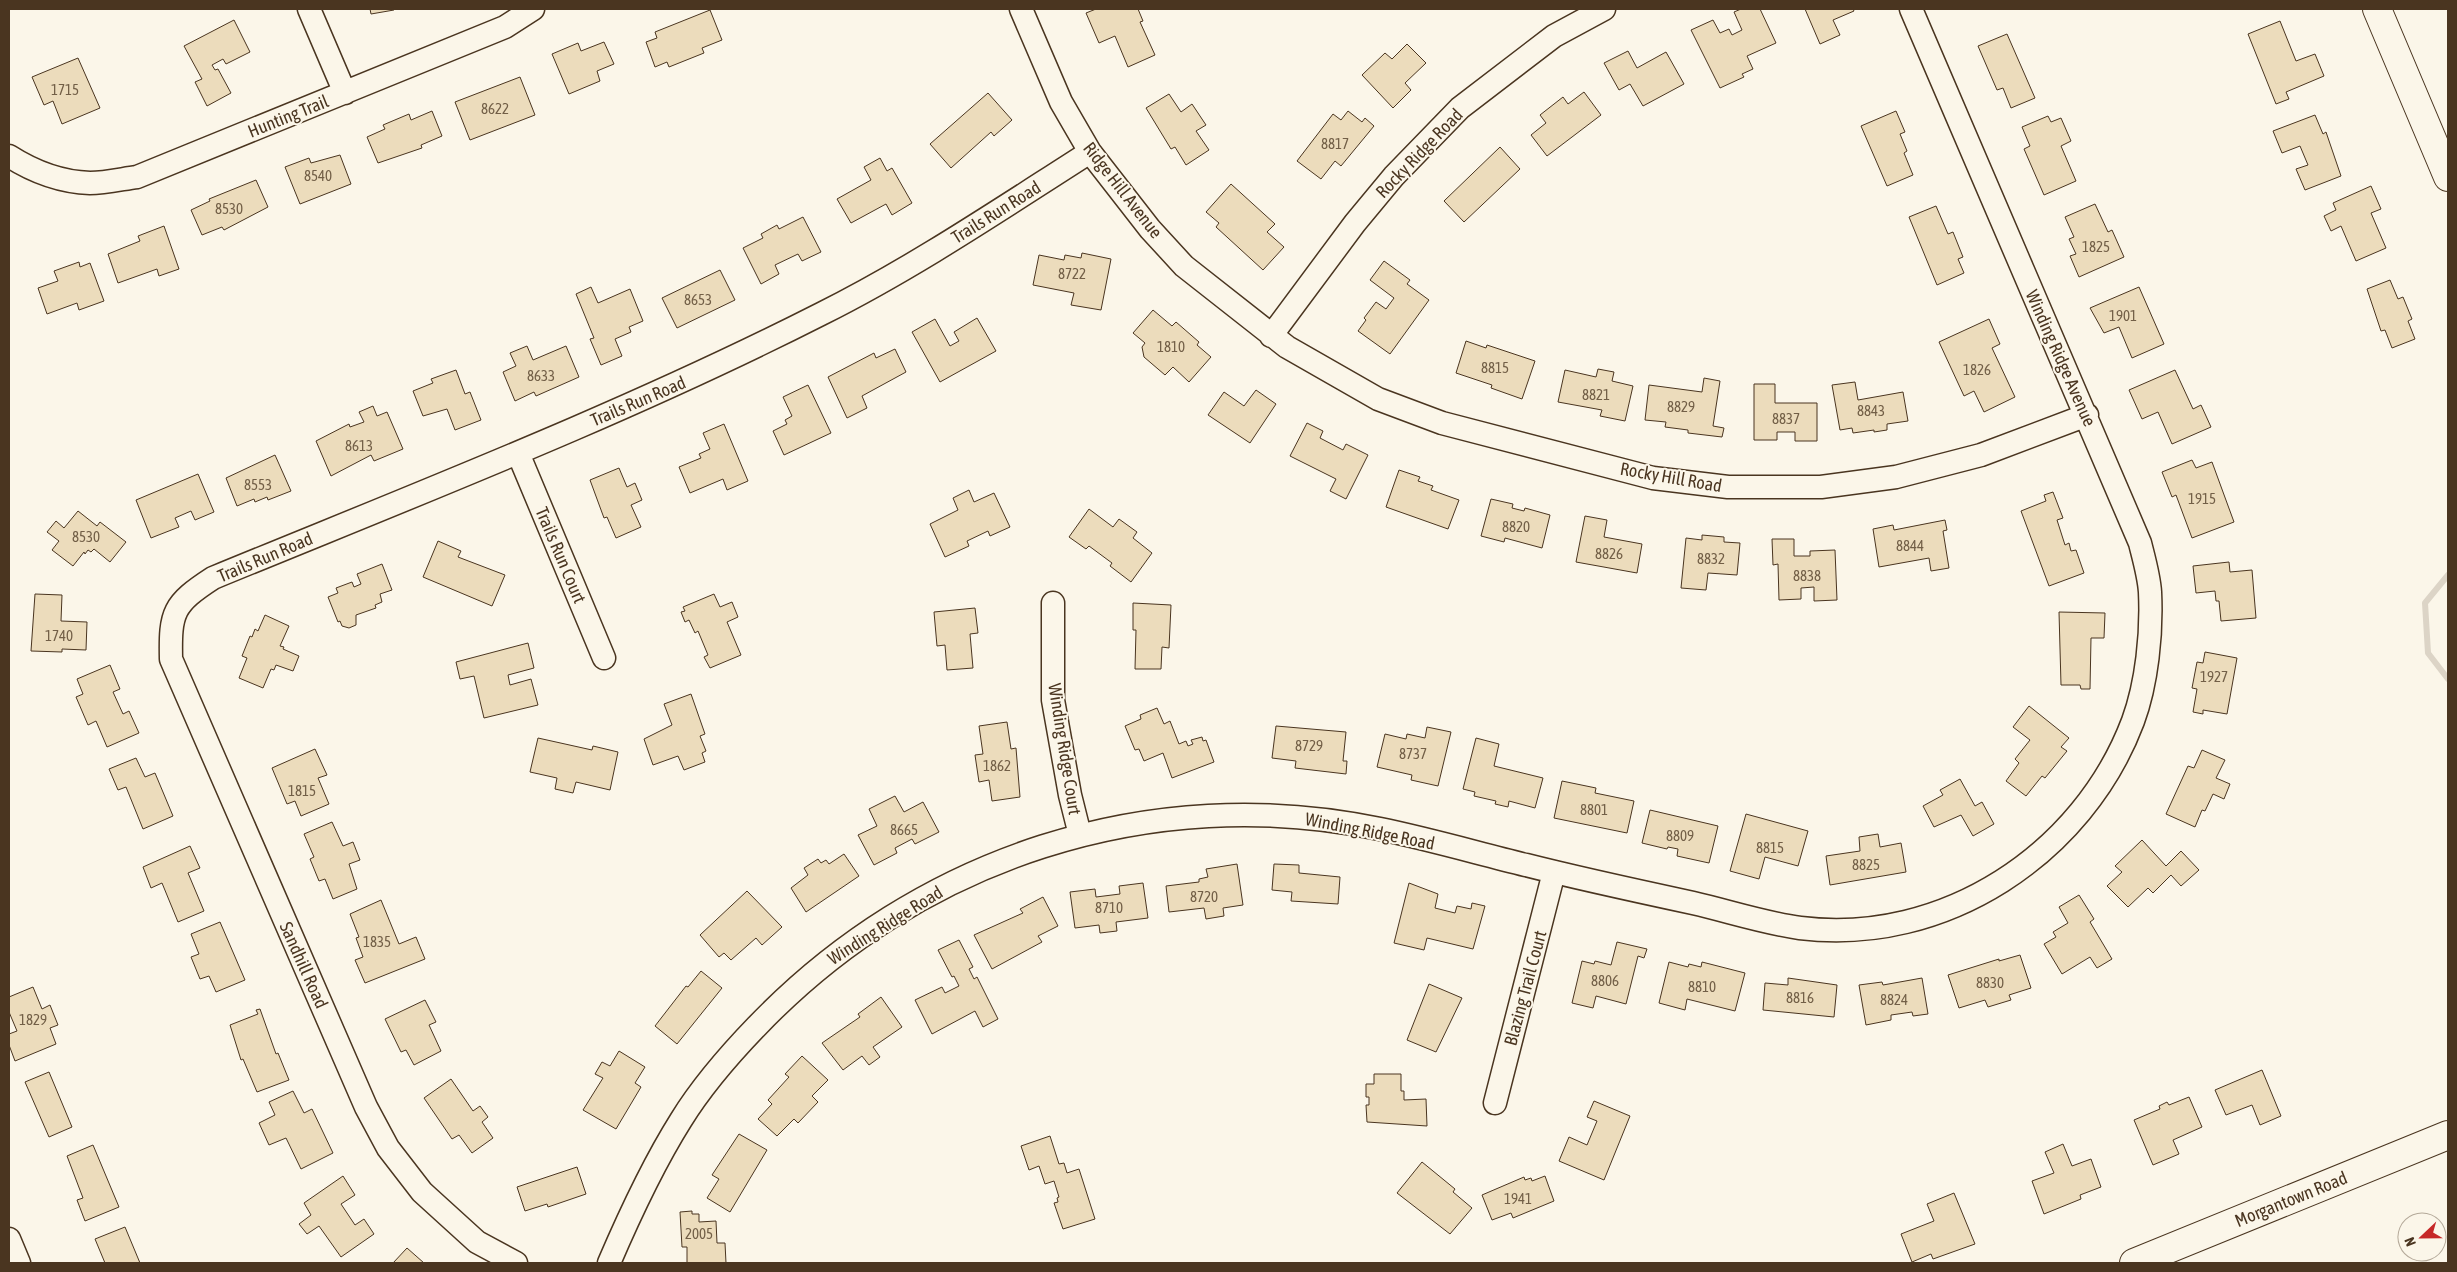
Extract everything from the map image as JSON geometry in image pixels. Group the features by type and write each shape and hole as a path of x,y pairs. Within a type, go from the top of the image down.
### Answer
{"main road":[{"path":"2377,9 2448,177"},
{"name":"Morgantown Road","path":"2134,1263 2448,1135"}],"street":[{"path":"309,9 345,93"},
{"name":"Hunting Trail","path":"9,156 33,172 90,183 137,177 505,27 533,9"},
{"name":"Ridge Hill Avenue","path":"1021,9 1061,102 1090,152 1150,229 1184,266 1272,336"},
{"name":"Rocky Ridge Road","path":"1272,336 1355,223 1394,176 1460,108 1554,36 1604,9"},
{"name":"Winding Ridge Avenue","path":"1911,9 2140,543 2150,588 2148,655 2134,719"},
{"name":"Trails Run Road","path":"172,616 190,593 213,578 518,453 689,379 824,313 954,239 1090,152"},
{"name":"Rocky Hill Road","path":"1272,336 1378,399 1442,423 1654,478 1728,487 1821,487 1896,477 1981,455 2087,416"},
{"name":"Trails Run Court","path":"518,453 604,658"},
{"name":"Winding Ridge Court","path":"1053,603 1053,700 1070,795 1080,835"},
{"name":"Sandhill Road","path":"172,616 170,628 171,659 174,667 366,1107 388,1148 422,1192 477,1242 516,1263"},
{"name":"Winding Ridge Road","path":"609,1263 636,1199 683,1117 735,1049 786,996 834,955 922,897 1000,861 1080,835 1180,817 1295,816 1378,828 1554,872 1801,928 1857,929 1913,920 1949,909 2000,884 2060,838 2105,779 2134,719"},
{"name":"Blazing Trail Court","path":"1495,1103 1554,872"},
{"path":"9,1239 19,1263"}],"building":[{"path":"370,9 394,9 394,10 371,14"},
{"path":"1096,9 1138,9 1143,21 1140,22 1155,55 1128,67 1115,36 1099,43 1086,13"},
{"path":"1741,9 1760,9 1776,43 1747,56 1753,69 1742,74 1744,77 1720,88 1691,30 1713,20 1720,33 1729,29 1732,35 1742,30 1734,12"},
{"path":"1805,9 1853,9 1854,11 1833,20 1840,35 1820,44"},
{"path":"710,10 722,40 702,48 704,53 669,67 667,62 655,67 646,42 657,38 655,32"},
{"path":"234,20 250,52 226,64 223,59 212,65 215,70 218,69 231,93 207,106 195,82 202,79 184,46"},
{"path":"2280,21 2296,61 2315,54 2324,76 2286,92 2289,99 2276,104 2248,34"},
{"path":"2007,34 2035,98 2011,108 2003,88 1997,90 1978,46"},
{"path":"604,42 614,64 597,71 600,81 569,94 552,54 578,43 581,51"},
{"path":"1407,44 1426,63 1405,83 1411,90 1393,108 1362,75 1385,53 1392,59"},
{"path":"1628,51 1637,68 1666,52 1684,84 1643,106 1630,84 1619,90 1604,63"},
{"path":"78,58 100,108 62,124 53,101 44,105 32,77"},
{"path":"520,77 535,115 470,140 455,102"},
{"path":"1584,92 1601,115 1547,156 1531,135 1546,123 1540,115 1563,97 1568,104"},
{"path":"988,93 1012,120 994,136 991,132 951,168 930,144"},
{"path":"1169,94 1181,112 1192,104 1206,125 1196,131 1209,150 1186,165 1175,147 1171,149 1146,108"},
{"path":"432,111 442,136 421,145 422,148 378,163 367,137 385,129 383,125 409,114 411,120"},
{"path":"1348,111 1362,122 1365,118 1374,126 1341,166 1335,161 1321,179 1297,161 1333,114 1341,120"},
{"path":"1896,111 1905,132 1900,134 1907,151 1904,153 1913,175 1887,186 1861,126"},
{"path":"2315,115 2323,134 2326,132 2341,176 2305,190 2296,169 2308,165 2300,146 2282,153 2273,131"},
{"path":"2048,116 2051,122 2061,118 2071,141 2061,146 2076,181 2044,195 2024,149 2030,146 2022,127"},
{"path":"1500,147 1520,169 1464,222 1444,201"},
{"path":"340,155 351,184 300,204 285,167 309,158 311,163"},
{"path":"880,158 887,171 892,168 912,203 892,215 886,204 851,223 837,199 871,180 864,167"},
{"path":"256,180 268,207 224,230 222,227 202,235 191,210 210,201 209,199"},
{"path":"1231,184 1275,224 1267,232 1284,247 1263,270 1216,227 1219,223 1206,212"},
{"path":"2371,186 2381,209 2371,213 2386,248 2356,261 2341,226 2331,231 2324,216 2336,210 2333,203"},
{"path":"2095,204 2108,232 2112,230 2124,257 2079,277 2070,256 2076,254 2069,239 2074,237 2065,217"},
{"path":"1936,206 1948,234 1953,232 1963,257 1958,259 1964,273 1937,285 1909,217"},
{"path":"803,217 821,252 802,261 798,254 775,265 779,274 761,284 743,248 763,238 761,234 777,225 779,229"},
{"path":"164,226 179,269 159,276 157,269 118,283 108,254 140,241 138,236"},
{"path":"1082,253 1111,259 1101,310 1071,305 1074,293 1033,285 1039,255 1064,260 1065,255 1081,258"},
{"path":"1384,261 1410,280 1407,284 1429,300 1390,354 1358,331 1366,320 1364,318 1376,302 1386,309 1394,298 1370,280"},
{"path":"79,262 80,267 90,263 104,301 79,310 77,303 47,314 38,288 58,281 54,271"},
{"path":"720,270 735,300 677,328 662,298"},
{"path":"2390,280 2398,299 2403,297 2412,319 2408,321 2415,339 2392,348 2385,330 2381,331 2367,289"},
{"path":"591,287 598,303 630,289 643,321 629,327 631,332 615,339 622,356 601,365 590,339 594,338 576,294"},
{"path":"2139,287 2164,344 2132,358 2119,327 2104,333 2090,308"},
{"path":"1153,310 1172,326 1176,322 1199,342 1197,345 1211,357 1189,382 1173,367 1165,375 1144,357 1142,347 1145,343 1133,333"},
{"path":"977,318 996,351 940,382 912,332 935,319 950,346 959,341 954,332"},
{"path":"1989,319 2000,344 1992,348 2015,397 1984,412 1974,391 1964,396 1939,342"},
{"path":"1466,341 1486,348 1487,345 1535,361 1522,399 1491,388 1492,385 1456,373"},
{"path":"527,346 533,360 566,346 579,377 536,396 534,392 515,401 503,372 516,366 510,353"},
{"path":"895,349 906,372 862,396 867,408 847,418 828,377 874,353 876,358"},
{"path":"1598,369 1614,372 1612,381 1633,386 1625,421 1600,416 1602,410 1558,402 1565,370 1596,377"},
{"path":"456,370 465,394 470,392 481,420 455,430 447,409 423,416 413,391 433,383 431,379"},
{"path":"2175,370 2193,409 2201,405 2211,427 2172,444 2158,412 2142,419 2129,390"},
{"path":"1704,378 1720,381 1713,426 1724,428 1722,437 1688,433 1688,430 1665,427 1666,422 1645,420 1649,385 1702,392"},
{"path":"1855,382 1858,400 1903,392 1908,421 1887,424 1887,430 1874,432 1874,430 1853,433 1852,428 1840,430 1832,385"},
{"path":"1754,384 1775,384 1775,403 1817,403 1817,441 1795,441 1795,432 1777,432 1777,440 1754,440"},
{"path":"808,385 831,433 784,455 773,431 787,424 785,420 792,416 783,397"},
{"path":"1256,390 1276,404 1250,443 1208,415 1224,392 1244,406"},
{"path":"373,406 377,416 387,412 403,449 374,461 371,455 331,476 316,441 349,424 350,427 364,422 359,412"},
{"path":"1307,423 1323,431 1320,438 1343,450 1346,444 1368,455 1346,499 1330,491 1336,479 1290,456"},
{"path":"724,424 748,481 727,490 723,479 690,493 679,467 701,458 699,454 710,449 703,433"},
{"path":"275,455 291,491 268,500 267,497 255,502 254,499 237,506 226,478"},
{"path":"2192,460 2196,468 2212,462 2234,522 2192,538 2176,495 2172,497 2162,472"},
{"path":"619,468 627,487 635,483 642,500 631,505 641,527 616,538 607,517 604,518 590,480"},
{"path":"1399,470 1420,477 1418,481 1433,486 1431,490 1459,500 1448,529 1386,507"},
{"path":"198,474 214,512 195,520 191,511 175,518 179,527 151,538 136,500"},
{"path":"969,490 974,502 994,493 1010,527 990,536 988,531 967,541 969,546 945,557 930,524 958,510 953,498"},
{"path":"2053,492 2063,518 2057,520 2065,545 2069,543 2071,551 2076,550 2084,573 2049,586 2021,511 2046,501 2044,495"},
{"path":"1491,499 1513,504 1512,508 1524,511 1525,508 1550,515 1542,548 1505,538 1504,542 1481,536"},
{"path":"1089,509 1113,527 1119,519 1137,532 1133,538 1152,553 1131,582 1110,566 1112,563 1089,546 1086,549 1069,537"},
{"path":"78,511 97,526 100,522 126,542 110,562 94,549 91,552 88,550 85,554 84,552 73,566 52,550 59,541 47,532 56,521 64,528"},
{"path":"1585,516 1607,520 1604,537 1642,544 1637,573 1576,562"},
{"path":"1945,520 1947,530 1943,531 1949,568 1931,571 1929,558 1879,567 1873,529 1893,525 1894,530"},
{"path":"1702,535 1724,537 1724,542 1740,543 1737,575 1708,573 1706,590 1681,588 1686,538 1702,540"},
{"path":"1772,539 1794,539 1794,556 1810,556 1810,551 1835,550 1837,600 1814,601 1814,587 1801,588 1801,599 1779,600 1778,564 1773,565"},
{"path":"438,541 461,551 458,557 505,575 492,606 423,577"},
{"path":"2229,562 2230,572 2252,570 2256,618 2221,621 2219,601 2216,601 2215,591 2196,593 2193,566"},
{"path":"382,564 392,590 380,594 382,602 375,605 376,608 356,615 356,625 349,628 342,626 340,621 338,622 328,597 338,593 336,588 352,582 354,587 361,584 357,574"},
{"path":"35,594 62,595 61,621 87,622 86,650 62,649 62,652 31,651"},
{"path":"714,594 720,607 732,602 738,617 727,622 741,655 710,668 704,657 708,655 698,631 695,633 689,620 685,622 681,612 685,611 683,607"},
{"path":"1133,603 1171,605 1169,648 1162,647 1161,669 1135,669 1136,630 1133,630"},
{"path":"975,608 978,633 970,634 973,668 947,670 945,645 937,646 934,612"},
{"path":"2059,612 2105,613 2104,638 2091,638 2090,689 2081,689 2080,685 2061,685"},
{"path":"265,615 289,626 280,646 299,656 293,671 276,665 274,670 271,669 263,688 239,678 247,658 242,656 250,636 252,637 255,629 258,631"},
{"path":"528,643 534,668 508,675 510,685 531,679 538,705 484,718 474,676 460,679 456,662"},
{"path":"2205,652 2237,658 2227,714 2203,710 2203,714 2193,712 2197,689 2192,688 2197,662 2203,663"},
{"path":"110,665 120,689 113,692 123,714 129,711 139,733 107,747 96,721 88,725 76,697 83,694 77,679"},
{"path":"691,694 705,734 700,736 706,751 702,753 705,762 684,770 678,756 653,765 644,739 672,725 664,704"},
{"path":"2029,706 2069,738 2061,747 2067,751 2045,778 2042,776 2026,796 2006,781 2019,763 2015,759 2030,740 2013,727"},
{"path":"1157,708 1164,724 1170,721 1179,744 1186,741 1188,746 1193,744 1191,740 1202,737 1203,741 1206,740 1214,762 1172,778 1163,753 1144,761 1139,749 1135,750 1125,726 1141,719 1140,715"},
{"path":"1007,722 1011,749 1016,748 1020,797 992,801 989,780 979,782 975,755 983,754 979,726"},
{"path":"1276,726 1346,732 1343,761 1347,761 1346,774 1295,768 1296,761 1272,758"},
{"path":"1427,727 1451,732 1438,786 1411,780 1412,775 1377,767 1385,734 1406,739 1407,734 1425,738"},
{"path":"538,738 592,750 593,746 618,752 610,790 576,782 573,793 555,789 557,778 530,772"},
{"path":"1476,738 1499,744 1494,766 1543,778 1535,808 1509,801 1508,807 1495,804 1496,801 1474,796 1475,792 1463,789"},
{"path":"315,749 327,775 318,778 329,804 301,816 295,801 287,804 272,768"},
{"path":"2202,750 2225,760 2216,778 2230,784 2224,799 2213,794 2205,811 2202,810 2195,827 2166,814 2188,766 2194,768"},
{"path":"136,758 145,777 155,773 173,816 143,829 126,787 118,790 109,769"},
{"path":"1960,779 1975,806 1982,802 1994,824 1973,836 1961,815 1934,827 1923,806 1943,795 1940,790"},
{"path":"1562,781 1596,788 1595,793 1634,801 1627,833 1554,818"},
{"path":"895,796 904,812 923,802 939,832 915,844 912,839 895,848 897,853 874,865 858,835 877,826 869,809"},
{"path":"1650,810 1718,826 1709,863 1677,856 1678,849 1668,847 1667,849 1642,843"},
{"path":"1746,814 1808,831 1798,866 1765,857 1759,879 1730,871"},
{"path":"332,822 343,846 353,842 360,860 349,864 357,889 333,899 325,879 319,881 310,859 314,857 304,834"},
{"path":"1878,834 1880,847 1901,843 1906,872 1830,885 1826,856 1860,851 1859,837"},
{"path":"2142,840 2166,866 2181,851 2199,870 2181,886 2171,875 2153,893 2148,888 2128,907 2107,886 2122,872 2115,866"},
{"path":"190,846 200,868 188,873 204,911 178,922 162,883 151,888 143,867"},
{"path":"844,854 859,876 806,912 791,888 808,875 804,868 818,859 821,863 826,860 829,864"},
{"path":"1237,864 1243,905 1223,908 1224,916 1206,919 1204,908 1169,912 1166,886 1199,882 1199,879 1208,877 1206,869"},
{"path":"1274,864 1299,865 1299,873 1340,877 1338,904 1291,901 1292,892 1272,890"},
{"path":"1143,883 1148,918 1116,922 1117,931 1100,933 1099,925 1075,928 1070,892 1095,889 1096,897 1120,894 1119,886"},
{"path":"1409,883 1438,894 1435,908 1455,913 1457,906 1471,909 1472,903 1485,906 1473,949 1427,938 1424,950 1394,943"},
{"path":"747,891 782,927 762,945 756,938 731,960 724,953 719,957 700,935"},
{"path":"2079,895 2094,919 2090,922 2112,959 2097,968 2090,957 2062,974 2044,944 2056,937 2053,932 2068,923 2059,907"},
{"path":"1043,897 1058,926 1038,936 1042,942 992,969 974,935 1023,913 1020,909"},
{"path":"381,900 399,944 416,937 425,959 365,983 355,960 363,957 356,938 359,937 350,914"},
{"path":"220,922 245,980 216,992 209,976 200,979 191,957 199,954 191,934"},
{"path":"959,940 973,967 969,969 974,979 977,977 998,1019 983,1027 975,1011 932,1034 915,1000 942,987 945,993 959,986 954,976 952,977 938,950"},
{"path":"1617,942 1647,949 1644,958 1638,956 1626,1004 1596,996 1593,1008 1572,1003 1582,961 1594,964 1595,961 1611,965"},
{"path":"2020,955 2031,988 2009,995 2011,1000 1988,1007 1985,1000 1959,1008 1948,975 1999,959 1999,961"},
{"path":"1669,962 1688,967 1689,964 1701,967 1702,962 1745,973 1735,1011 1687,999 1685,1010 1659,1003"},
{"path":"701,971 722,988 677,1044 655,1026 686,986 688,987"},
{"path":"1788,978 1837,985 1834,1017 1763,1010 1765,983 1788,985"},
{"path":"1922,978 1928,1014 1913,1016 1912,1012 1891,1015 1891,1020 1866,1025 1859,985 1882,982 1883,985"},
{"path":"1429,984 1462,998 1436,1052 1407,1040"},
{"path":"33,987 42,1009 50,1005 58,1025 50,1028 56,1044 15,1061 9,1045 9,1034 17,1031 9,1012 9,997"},
{"path":"881,997 902,1027 873,1047 880,1057 869,1065 862,1056 843,1070 822,1043 860,1017 858,1014"},
{"path":"425,1000 436,1022 429,1025 441,1051 414,1065 406,1050 401,1052 385,1019"},
{"path":"260,1009 276,1054 278,1053 289,1080 257,1092 243,1059 241,1060 230,1025 258,1014 256,1010"},
{"path":"619,1051 645,1067 635,1083 641,1087 616,1129 583,1110 603,1078 595,1074 602,1062 610,1066"},
{"path":"802,1056 828,1080 812,1096 818,1102 798,1123 794,1119 777,1136 758,1119 772,1104 768,1100 789,1077 785,1074"},
{"path":"2262,1070 2281,1116 2260,1125 2252,1105 2226,1115 2215,1090"},
{"path":"49,1072 72,1127 49,1137 25,1082"},
{"path":"1374,1074 1401,1074 1401,1091 1404,1091 1404,1100 1426,1099 1427,1126 1367,1122 1366,1105 1369,1105 1369,1097 1366,1097 1366,1084 1374,1084"},
{"path":"451,1079 473,1111 480,1106 488,1117 482,1122 493,1138 472,1153 459,1135 452,1139 424,1098"},
{"path":"293,1091 304,1113 312,1109 333,1153 301,1169 286,1138 269,1145 259,1123 275,1115 269,1102"},
{"path":"2189,1097 2202,1127 2173,1140 2179,1154 2153,1165 2134,1120 2160,1109 2159,1106 2167,1102 2169,1105"},
{"path":"1594,1101 1630,1116 1604,1180 1559,1161 1569,1137 1587,1145 1597,1121 1587,1117"},
{"path":"739,1134 767,1150 730,1212 707,1198 719,1179 712,1175"},
{"path":"1050,1136 1059,1164 1064,1163 1067,1173 1079,1169 1095,1219 1063,1229 1054,1203 1058,1202 1057,1198 1059,1197 1054,1181 1045,1184 1039,1166 1029,1170 1021,1146"},
{"path":"2063,1144 2072,1166 2091,1159 2101,1187 2080,1195 2081,1199 2044,1214 2032,1181 2054,1173 2045,1152"},
{"path":"93,1145 119,1207 85,1221 77,1200 83,1198 67,1156"},
{"path":"1422,1162 1455,1189 1453,1192 1472,1208 1450,1234 1397,1193"},
{"path":"577,1167 586,1194 548,1207 547,1204 525,1211 517,1187"},
{"path":"343,1176 355,1195 341,1204 355,1225 364,1219 374,1234 341,1257 319,1226 307,1234 299,1224 311,1215 304,1203"},
{"path":"1545,1176 1554,1201 1513,1218 1511,1213 1492,1220 1482,1195 1524,1177 1525,1180 1531,1178 1532,1181"},
{"path":"1954,1193 1975,1244 1933,1259 1931,1254 1912,1262 1901,1234 1934,1221 1927,1204"},
{"path":"692,1211 692,1214 699,1214 699,1222 716,1221 717,1243 725,1243 726,1263 687,1263 687,1247 682,1247 680,1212"},
{"path":"125,1227 140,1263 105,1263 95,1239"},
{"path":"407,1248 424,1263 393,1263"}],"waterway":[{"path":"2448,575 2425,603 2428,653 2448,679"}]}
